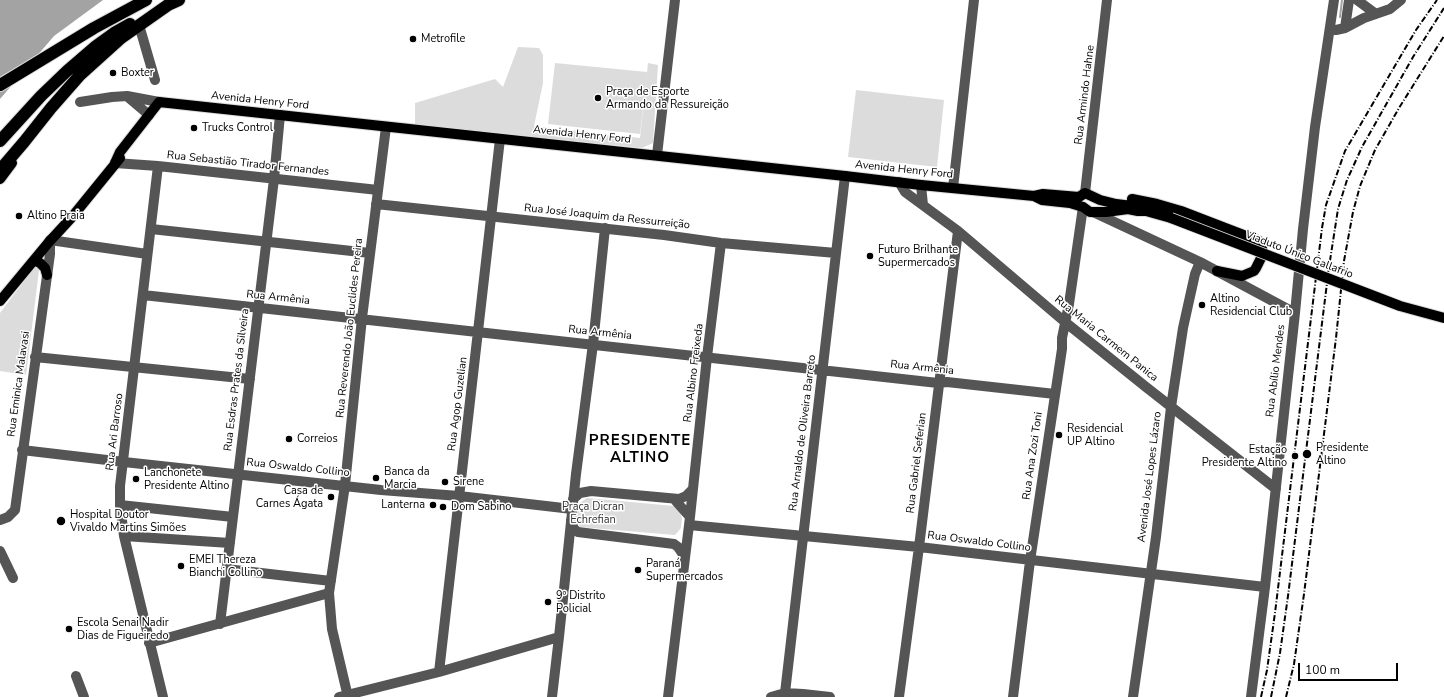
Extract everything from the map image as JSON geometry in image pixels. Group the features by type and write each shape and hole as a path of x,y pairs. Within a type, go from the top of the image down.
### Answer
{"highway":[{"path":"0,85 94,28 146,0"},
{"path":"0,170 80,75 121,38 168,5 179,0"},
{"path":"0,141 55,82 96,46 129,24 141,23"}],"main road":[{"name":"Avenida Henry Ford","path":"163,102 921,185 1034,196 1043,194 1079,197 1085,193"},
{"path":"115,163 120,152 150,115 163,102"},
{"path":"0,300 72,217 163,102"},
{"path":"0,179 13,162 24,142"},
{"name":"Viaduto Único Gallafrio","path":"1085,193 1116,204 1141,207 1146,211"},
{"name":"Avenida Henry Ford","path":"1034,196 1042,200 1070,203 1089,210"},
{"path":"1089,210 1086,203 1112,198 1122,198 1158,204 1181,211 1259,241 1262,246 1262,256 1254,271 1242,276 1217,271"},
{"name":"Viaduto Único Gallafrio","path":"1089,210 1106,212 1128,210 1138,212 1146,211 1171,218 1400,306 1444,318"},
{"path":"34,260 45,268 47,275"}],"street":[{"path":"657,155 675,0"},
{"path":"953,188 974,0"},
{"name":"Rua Armindo Hahne","path":"1085,193 1107,0"},
{"name":"Rua Abílio Mendes","path":"1251,697 1276,489 1309,176 1334,0"},
{"path":"1345,28 1349,0"},
{"path":"1357,0 1376,14"},
{"path":"1330,29 1336,30 1345,28 1364,18 1390,9 1401,0"},
{"path":"141,23 155,80"},
{"path":"127,96 150,115"},
{"name":"Avenida Henry Ford","path":"80,102 127,96 163,102"},
{"name":"Rua Esdras Prates da Silveira","path":"220,624 274,180 280,115"},
{"name":"Rua Reverendo João Euclides Pereira","path":"345,696 332,629 329,594 345,485 362,318 386,127"},
{"name":"Rua Agop Guzelian","path":"439,672 500,139"},
{"name":"Rua Sebastião Tirador Fernandes","path":"115,163 158,166 274,180 378,190"},
{"name":"Rua Ari Barroso","path":"158,166 120,486 120,505 124,536 149,643 164,697"},
{"name":"Rua Arnaldo de Oliveira Barreto","path":"785,695 845,176"},
{"name":"Rua Maria Carmem Panica","path":"899,182 905,192 958,231 1065,322 1276,489"},
{"path":"921,185 923,205"},
{"name":"Rua José Joaquim da Ressurreição","path":"376,204 605,228 721,243 836,253"},
{"name":"Avenida Henry Ford","path":"1089,210 1200,262 1295,313"},
{"name":"Rua Ana Zozi Toni","path":"1013,697 1030,560 1065,322 1082,219 1089,210"},
{"path":"552,697 572,504 593,344 605,228"},
{"path":"151,230 370,253"},
{"name":"Rua Gabriel Seferian","path":"899,697 958,231"},
{"path":"50,241 147,254"},
{"name":"Rua Eminica Malavasi","path":"0,520 8,517 15,510 50,254 50,241"},
{"name":"Rua Albino Freixeda","path":"668,697 721,243"},
{"name":"Avenida José Lopes Lázaro","path":"1133,697 1151,573 1171,407 1183,328 1195,274 1200,262"},
{"name":"Rua Armênia","path":"143,295 362,318 938,383 947,382 1055,394"},
{"path":"35,357 250,379"},
{"name":"Rua Oswaldo Collino","path":"22,450 345,485 459,496 572,504"},
{"path":"576,474 582,484 591,491"},
{"path":"572,504 580,493 591,491 674,499 686,496 693,488"},
{"path":"669,543 680,539 689,525 674,499"},
{"path":"120,505 233,517"},
{"path":"571,520 574,529 583,533 669,543 678,547 684,556"},
{"name":"Rua Oswaldo Collino","path":"689,525 919,548 1265,586"},
{"path":"569,540 578,534 583,533"},
{"path":"124,536 230,543"},
{"path":"0,551 13,578"},
{"path":"226,569 331,582"},
{"path":"149,643 329,594"},
{"path":"345,696 439,672 559,637"},
{"path":"76,676 84,697"},
{"path":"771,697 803,694 830,697"}],"green space":[{"path":"518,47 539,48 543,55 543,83 534,126 640,138 648,63 658,65 653,143 642,148 415,125 415,103 495,79 503,87"},
{"name":"Praça de Esporte Armando da Ressureição","path":"555,63 647,72 640,134 548,124"},
{"path":"856,90 944,100 937,167 848,157"},
{"path":"36,265 39,270 26,375 0,371 0,313"},
{"name":"Praça Dicran Echrefian","path":"587,498 674,506 680,512 682,518 681,528 675,535 580,527 577,518 577,508 581,502"}],"shaded area":[{"path":"0,0 103,0 54,36 0,99"}],"waterway":[{"path":"1340,17 1342,0"}],"railway":[{"path":"1261,697 1267,670 1275,613 1326,205 1345,151 1416,30 1437,0"},
{"path":"1271,697 1280,653 1288,596 1329,267 1338,209 1347,180 1362,147 1413,57 1444,8"},
{"path":"1286,697 1294,664 1304,594 1336,338 1344,261 1353,212 1360,186 1375,150 1399,108 1444,36"}],"place":[{"name":"Metrofile","path":"413,39"},
{"name":"Boxter","path":"113,73"},
{"name":"Praça de Esporte Armando da Ressureição","path":"598,98"},
{"name":"Trucks Control","path":"194,128"},
{"name":"Altino Praia","path":"19,216"},
{"name":"Futuro Brilhante Supermercados","path":"870,256"},
{"name":"Altino Residencial Club","path":"1202,305"},
{"name":"Residencial UP Altino","path":"1059,435"},
{"name":"Correios","path":"289,439"},
{"name":"Presidente Altino","path":"1307,454"},
{"name":"Estação Presidente Altino","path":"1295,456"},
{"name":"Banca da Marcia","path":"376,478"},
{"name":"Lanchonete Presidente Altino","path":"136,479"},
{"name":"Sirene","path":"445,482"},
{"name":"Casa de Carnes Ágata","path":"331,497"},
{"name":"Lanterna","path":"433,505"},
{"name":"Dom Sabino","path":"443,507"},
{"name":"Hospital Doutor Vivaldo Martins Simões","path":"61,521"},
{"name":"EMEI Thereza Bianchi Collino","path":"181,566"},
{"name":"Paraná Supermercados","path":"638,570"},
{"name":"9º Distrito Policial","path":"548,602"},
{"name":"Escola Senai Nadir Dias de Figueiredo","path":"69,629"}],"district":[{"name":"PRESIDENTE ALTINO","path":"640,450"}]}
